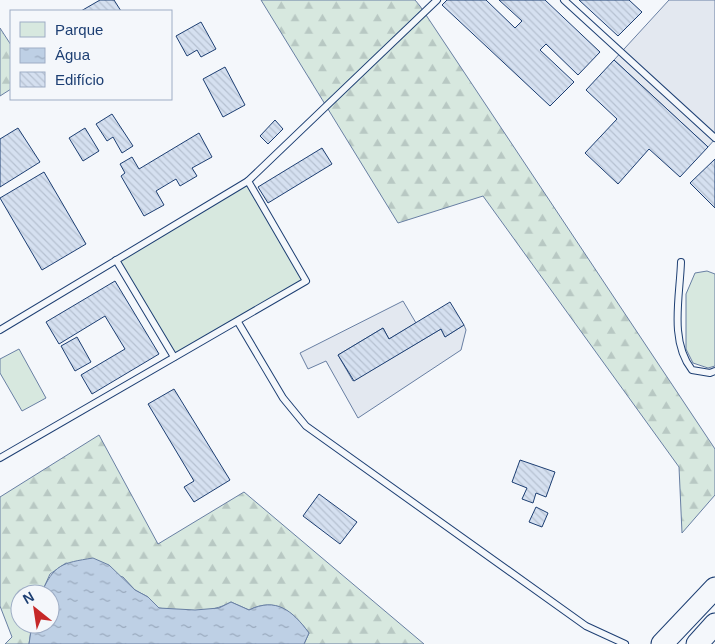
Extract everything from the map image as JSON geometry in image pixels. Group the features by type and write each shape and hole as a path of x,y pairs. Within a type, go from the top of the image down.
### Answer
{"highway":[{"path":"662,644 715,588"},
{"path":"696,644 715,624"}],"lane":[{"path":"564,0 715,138"},
{"path":"0,330 248,181 435,1"},
{"path":"0,458 306,281 248,181"},
{"path":"116,260 174,357"},
{"path":"681,262 678,341 684,360 692,370 710,373 715,371"},
{"path":"238,322 283,398 306,426 586,626 625,644"}],"green space":[{"path":"261,0 415,0 420,6 715,449 715,495 682,533 679,467 483,196 398,223"},
{"path":"0,28 10,43 10,90 0,96"},
{"path":"248,181 306,281 174,357 116,260"},
{"path":"707,271 715,274 715,366 708,368 693,363 686,349 686,294 695,273"},
{"path":"19,349 46,398 22,411 0,373 0,359"},
{"path":"99,435 158,544 244,492 424,644 304,644 309,633 296,618 283,608 267,605 249,610 231,602 214,609 196,611 159,608 148,597 135,590 123,577 66,563 50,574 46,584 10,584 10,632 0,606 0,497"},
{"path":"11,634 30,634 29,644 5,644 12,637"}],"shaded area":[{"path":"669,0 715,0 715,139 708,147 614,60"},
{"path":"403,301 416,323 389,339 383,328 338,355 353,381 441,329 445,337 464,325 466,330 461,350 358,418 326,361 308,369 300,353"}],"water":[{"path":"93,558 109,565 135,590 148,597 159,608 195,610 219,608 231,602 249,610 259,606 275,606 290,612 309,633 304,644 29,644 30,634 60,634 60,584 46,584 50,576 60,567"}],"building":[{"path":"100,0 114,0 120,10 83,10"},
{"path":"447,0 486,0 515,28 522,21 499,0 545,0 600,52 578,75 546,44 540,50 574,82 550,106 442,5"},
{"path":"579,0 629,0 642,12 618,36"},
{"path":"201,22 216,49 201,57 197,50 187,56 176,36"},
{"path":"614,60 708,147 680,177 649,149 618,184 585,153 617,119 586,90"},
{"path":"225,67 245,105 223,117 203,79"},
{"path":"112,114 133,146 122,153 113,137 107,141 96,124"},
{"path":"275,120 283,129 268,144 260,136"},
{"path":"18,128 40,162 0,187 0,139"},
{"path":"85,128 99,151 83,161 69,138"},
{"path":"199,133 212,157 192,168 197,176 180,186 176,179 156,191 164,205 144,216 121,176 125,173 120,164 132,157 139,169"},
{"path":"322,148 332,164 268,203 258,187"},
{"path":"715,159 715,208 690,183"},
{"path":"44,172 86,244 42,270 0,198"},
{"path":"115,281 159,354 92,394 81,375 125,349 105,316 59,344 46,322"},
{"path":"450,302 464,325 445,337 441,329 354,381 338,355 383,328 389,339"},
{"path":"77,337 91,362 75,371 61,346"},
{"path":"174,389 230,480 194,502 184,487 194,481 148,404"},
{"path":"520,460 555,472 546,497 536,493 533,503 522,499 527,488 512,482"},
{"path":"319,494 357,522 340,544 303,516"},
{"path":"536,507 548,513 542,527 529,522"}]}
